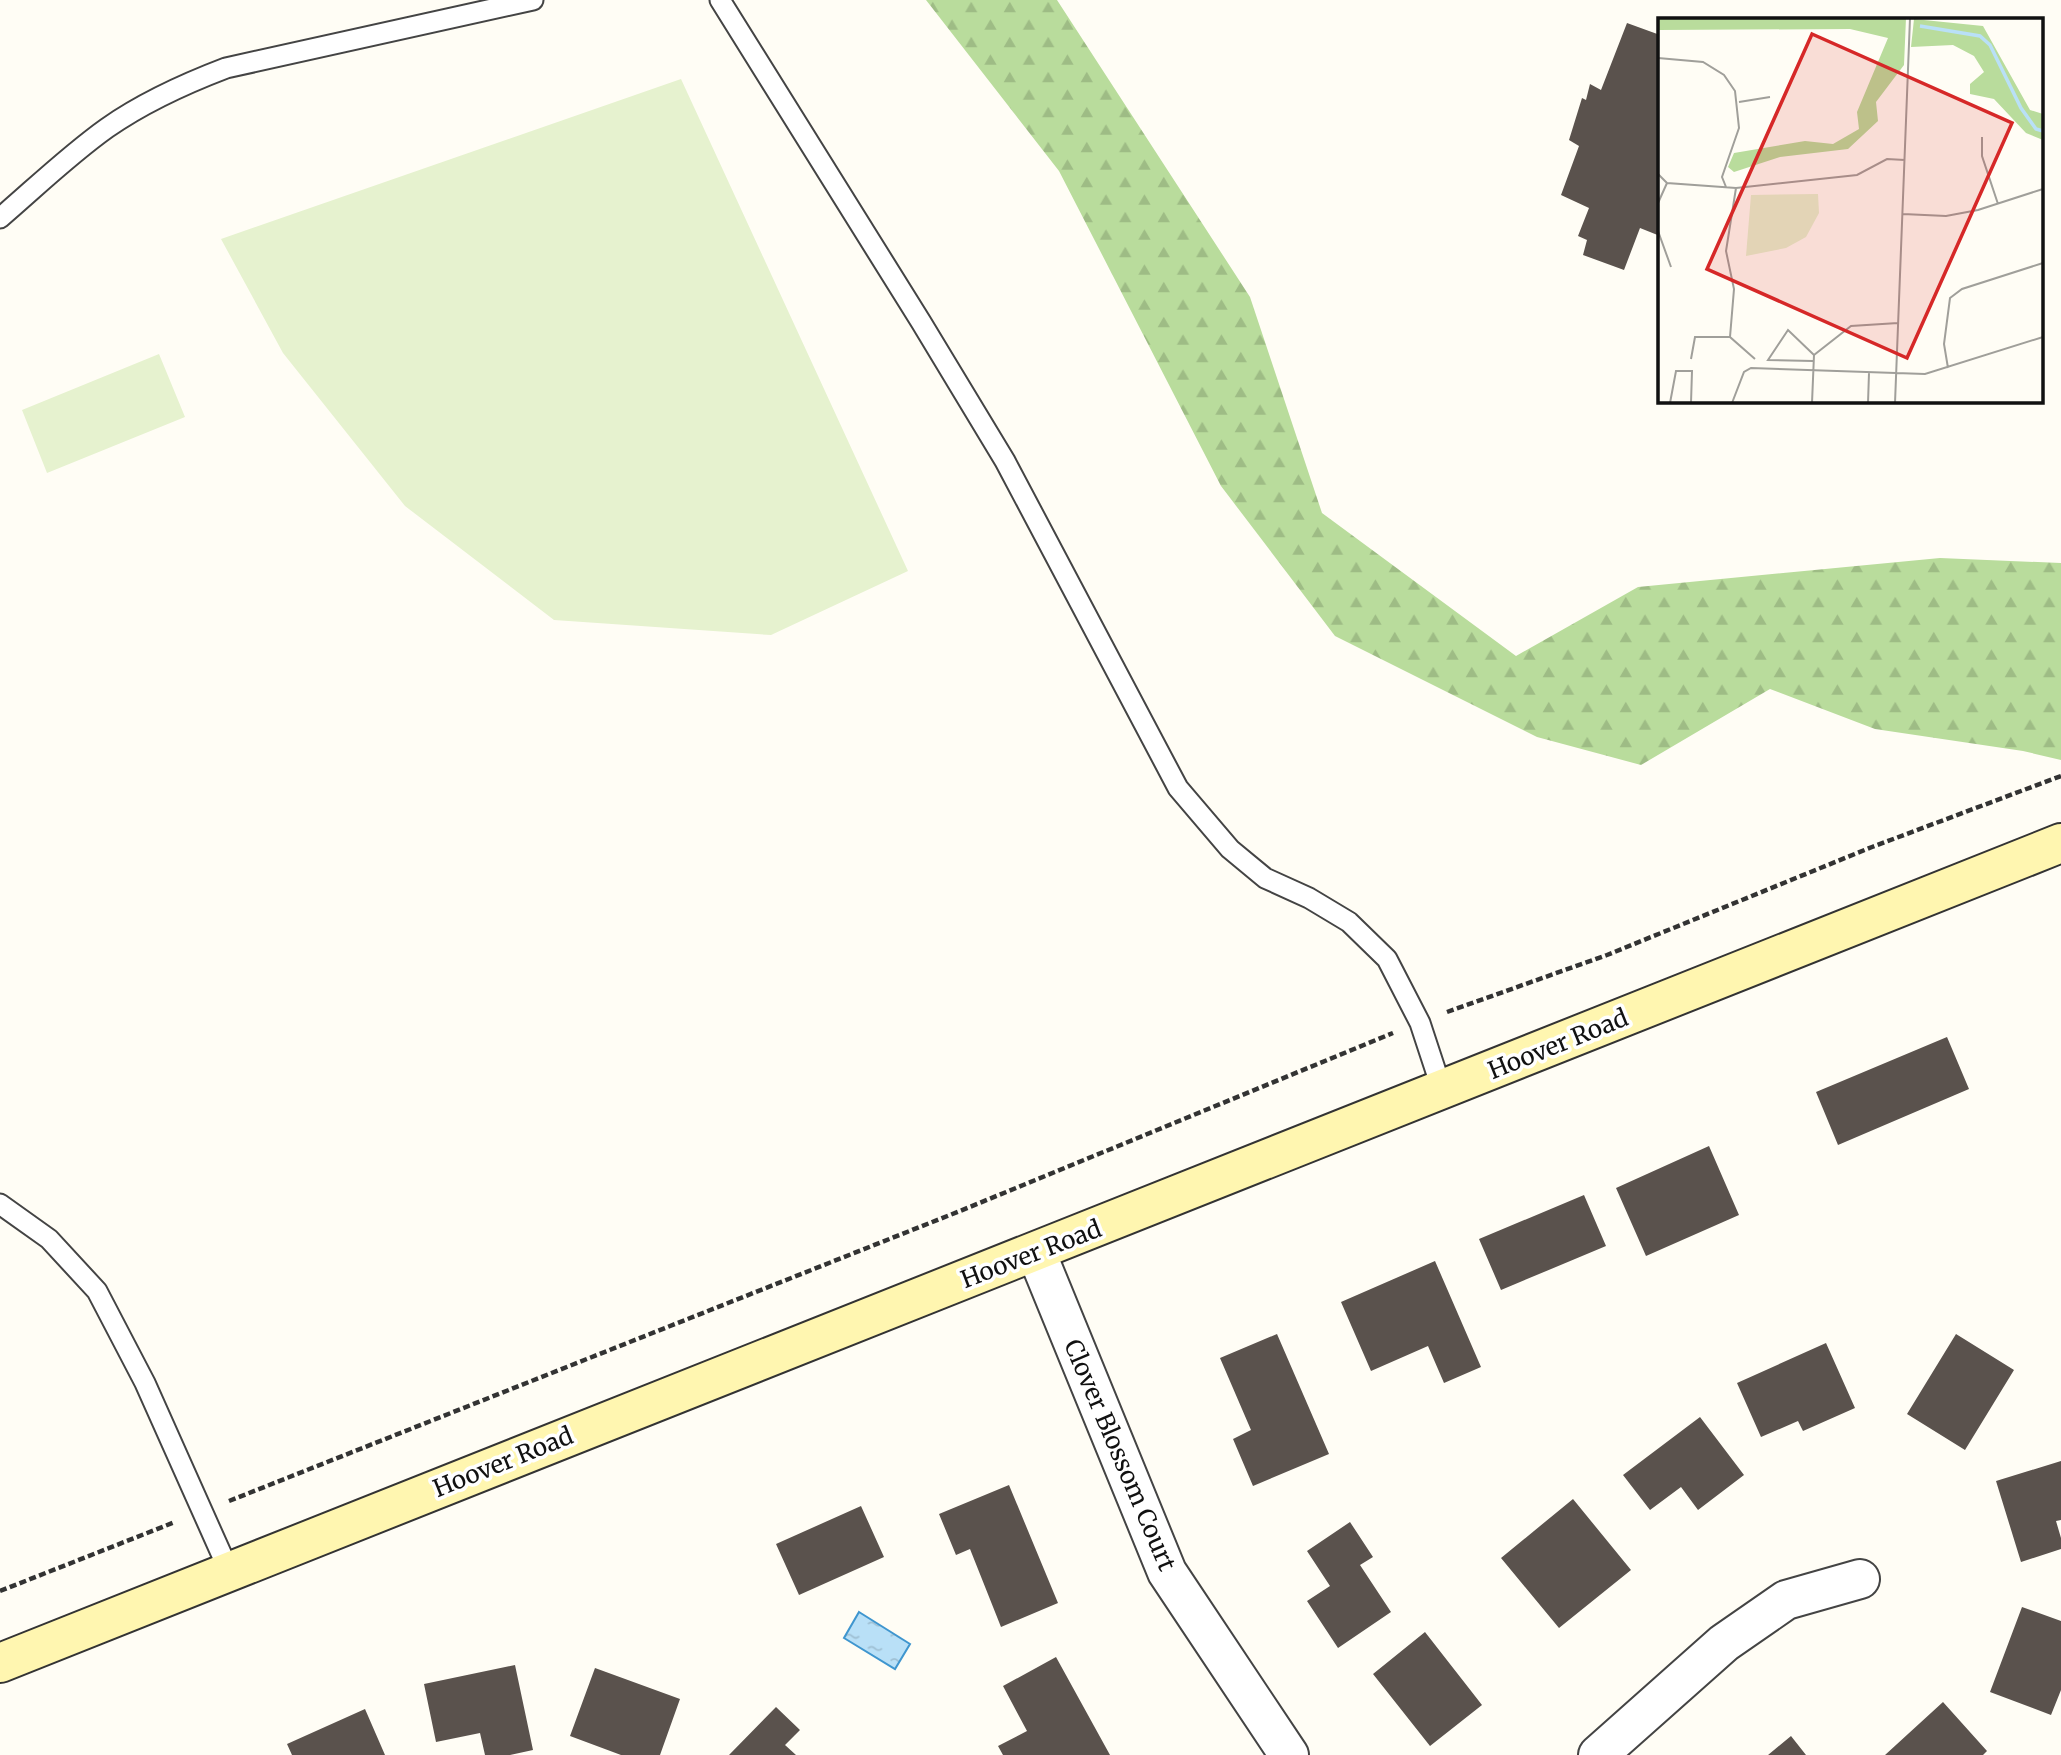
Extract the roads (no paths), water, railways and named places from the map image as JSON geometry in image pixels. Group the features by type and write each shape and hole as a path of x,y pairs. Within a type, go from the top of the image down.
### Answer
{"main road":[{"name":"Hoover Road","path":"0,1663 2061,844"}],"street":[{"name":"Clover Blossom Court","path":"1036,1252 1167,1572 1289,1755"},
{"path":"1598,1755 1724,1643 1786,1600 1860,1578"}],"lane":[{"path":"0,218 106,129 151,101 191,81 226,68 533,0"},
{"path":"720,0 1005,461 1178,788 1230,849 1265,878 1309,898 1349,922 1387,959 1420,1023 1442,1090"},
{"path":"0,1204 49,1239 97,1292 145,1383 229,1571"}],"water":[{"path":"859,1612 910,1644 895,1669 844,1638"}]}
